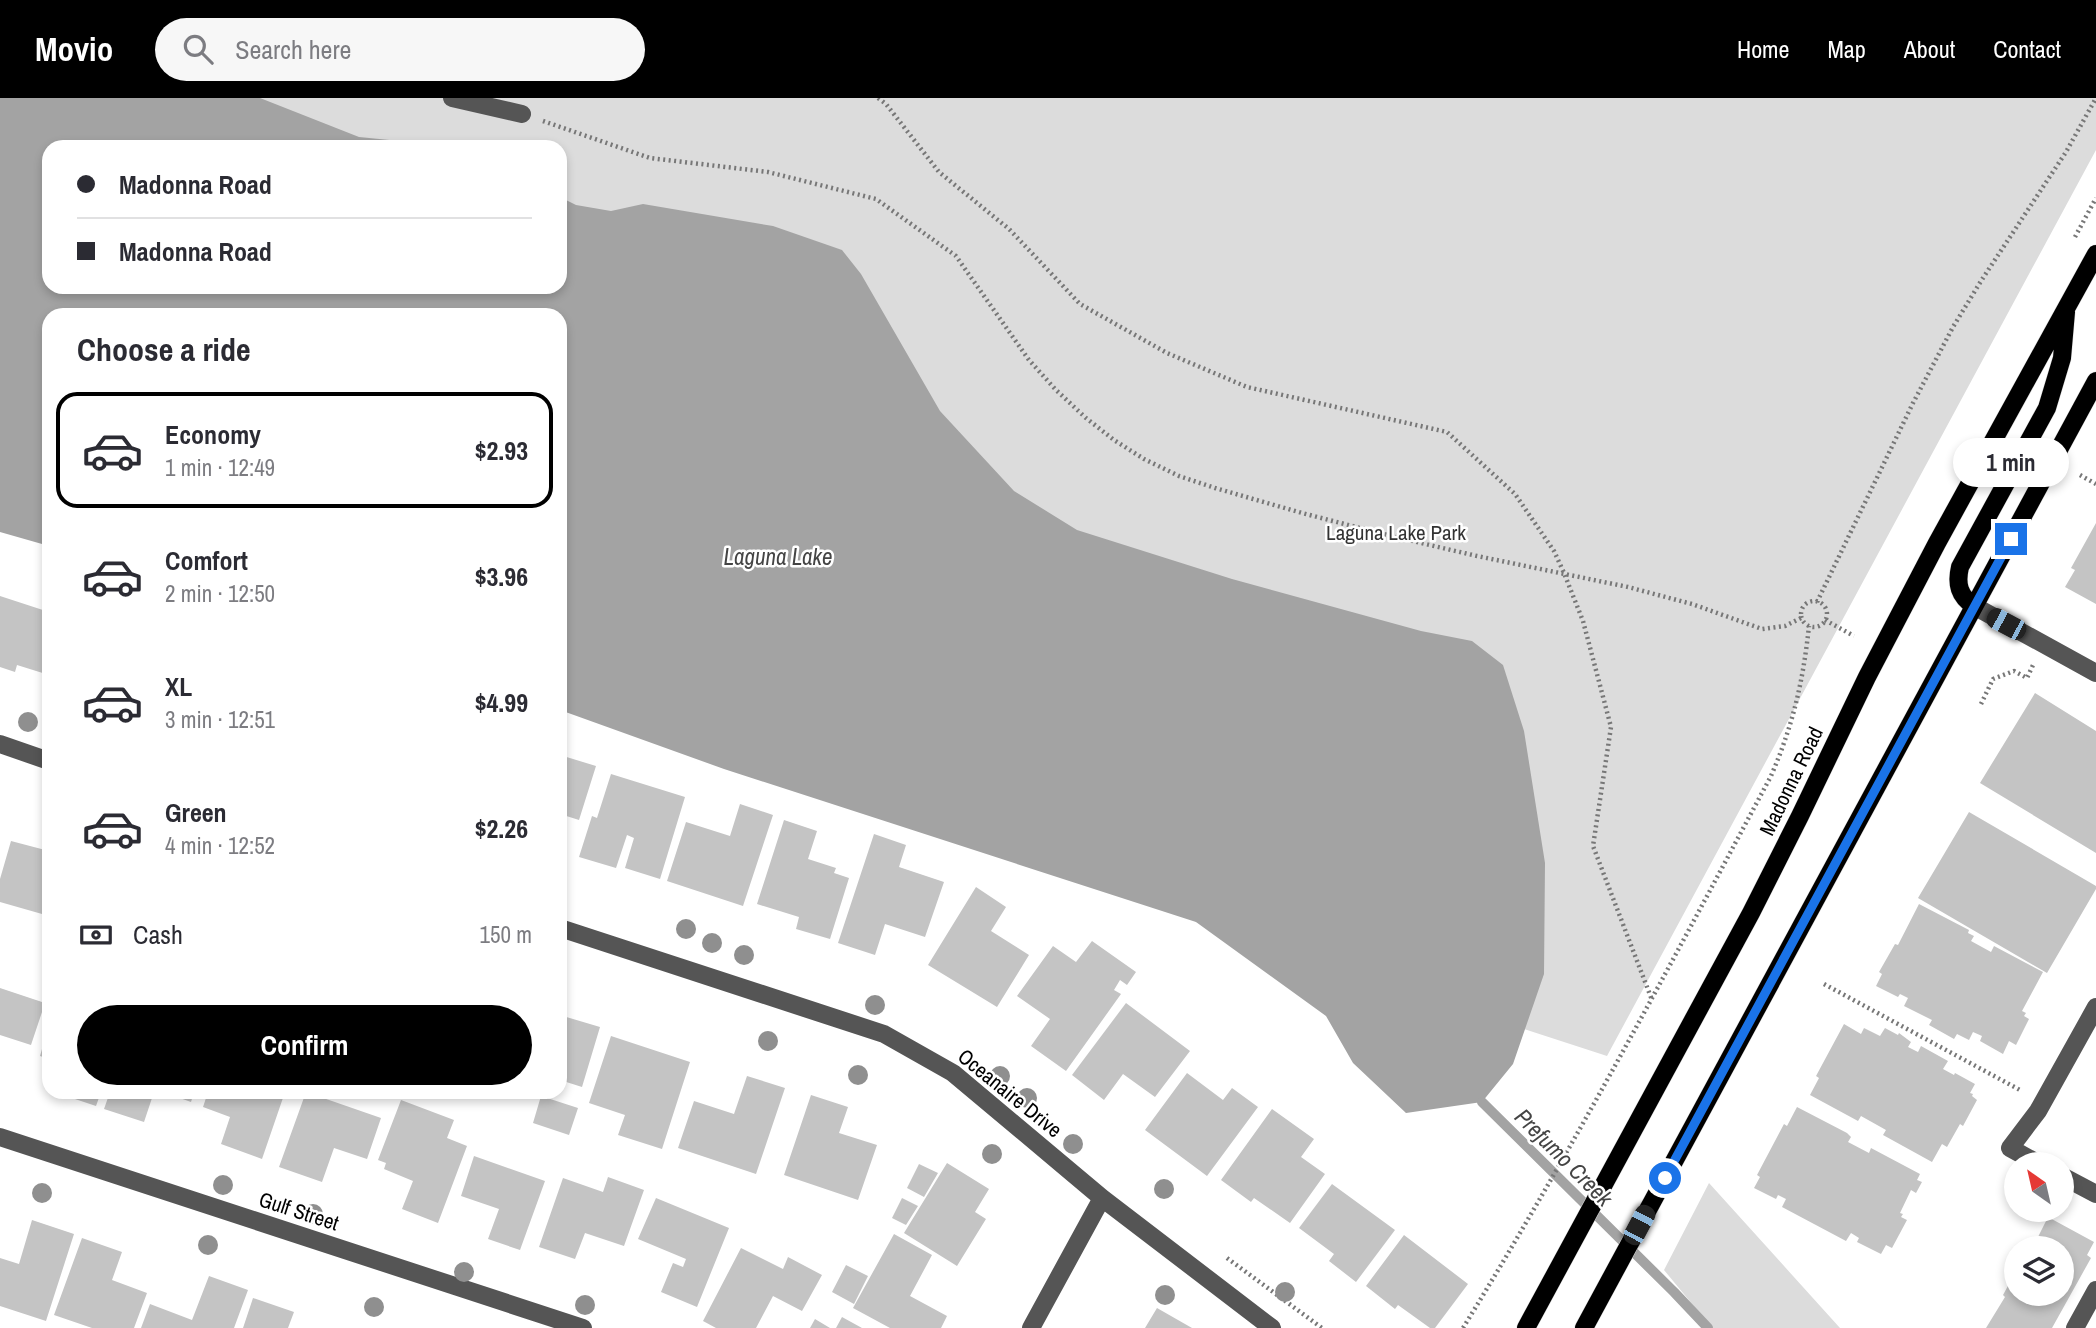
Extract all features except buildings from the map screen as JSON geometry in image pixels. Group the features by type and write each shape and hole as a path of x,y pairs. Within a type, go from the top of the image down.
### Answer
{"main road":[{"name":"Madonna Road","path":"1526,1328 1751,913 1867,677 1937,543 2096,254"},
{"path":"1974,606 1961,595 1958,587 1960,567 2047,408 2062,358 2066,309"},
{"path":"1585,1325 2096,381"}],"street":[{"path":"452,98 523,114"},
{"path":"1974,606 2096,673"},
{"path":"0,744 42,759"},
{"name":"Oceanaire Drive","path":"567,930 884,1034 953,1073 1102,1198 1272,1328"},
{"path":"2017,1152 2010,1148 2043,1102 2096,1007"},
{"name":"Gulf Street","path":"0,1137 583,1328"},
{"path":"2074,1182 2096,1194"},
{"path":"1031,1328 1102,1198"},
{"path":"2075,1328 2096,1290"}],"path":[{"path":"878,98 886,104 939,172 1009,229 1080,304 1167,353 1247,387 1447,432 1515,494 1554,551 1583,621 1611,727 1592,846 1652,1000"},
{"path":"1817,602 1913,403 1948,337 1981,281 2066,152 2096,98"},
{"path":"523,114 650,158 768,172 876,199 956,256 1029,360 1086,418 1144,459 1179,475 1215,488 1378,533 1629,587 1692,604 1762,629 1785,626 1801,618"},
{"path":"2080,475 2096,484"},
{"path":"1812,601 1817,602 1826,609 1825,620 1818,627 1810,626 1801,618 1801,610 1805,605 1812,601"},
{"path":"1825,620 1854,636"},
{"path":"1462,1328 1528,1221 1652,1000 1770,776 1782,751 1799,697 1810,626"},
{"path":"1980,704 1993,679 2014,671 2027,678 2032,667"},
{"path":"1824,984 2043,1102"},
{"path":"1219,1252 1322,1328"}],"green space":[{"name":"Laguna Lake Park","path":"0,98 2096,98 2096,150 1607,1056 1196,922 567,322 567,308 47,308 44,294 567,294 567,140 42,140 42,284"},
{"path":"1709,1183 1840,1328 1712,1328 1664,1270"}],"water":[{"name":"Laguna Lake","path":"0,98 260,98 359,137 389,140 42,140 42,294 567,294 567,200 576,205 611,211 643,204 773,226 842,250 861,274 940,411 1014,491 1077,530 1232,579 1421,631 1472,641 1503,665 1524,731 1545,863 1544,974 1513,1064 1482,1102 1406,1113 1353,1063 1326,1016 1196,922 724,769 567,713 567,308 42,308 42,544 0,532"}],"waterway":[{"name":"Prefumo Creek","path":"1482,1102 1708,1328"}],"route":[{"path":"1665,1178 2011,539"}]}
